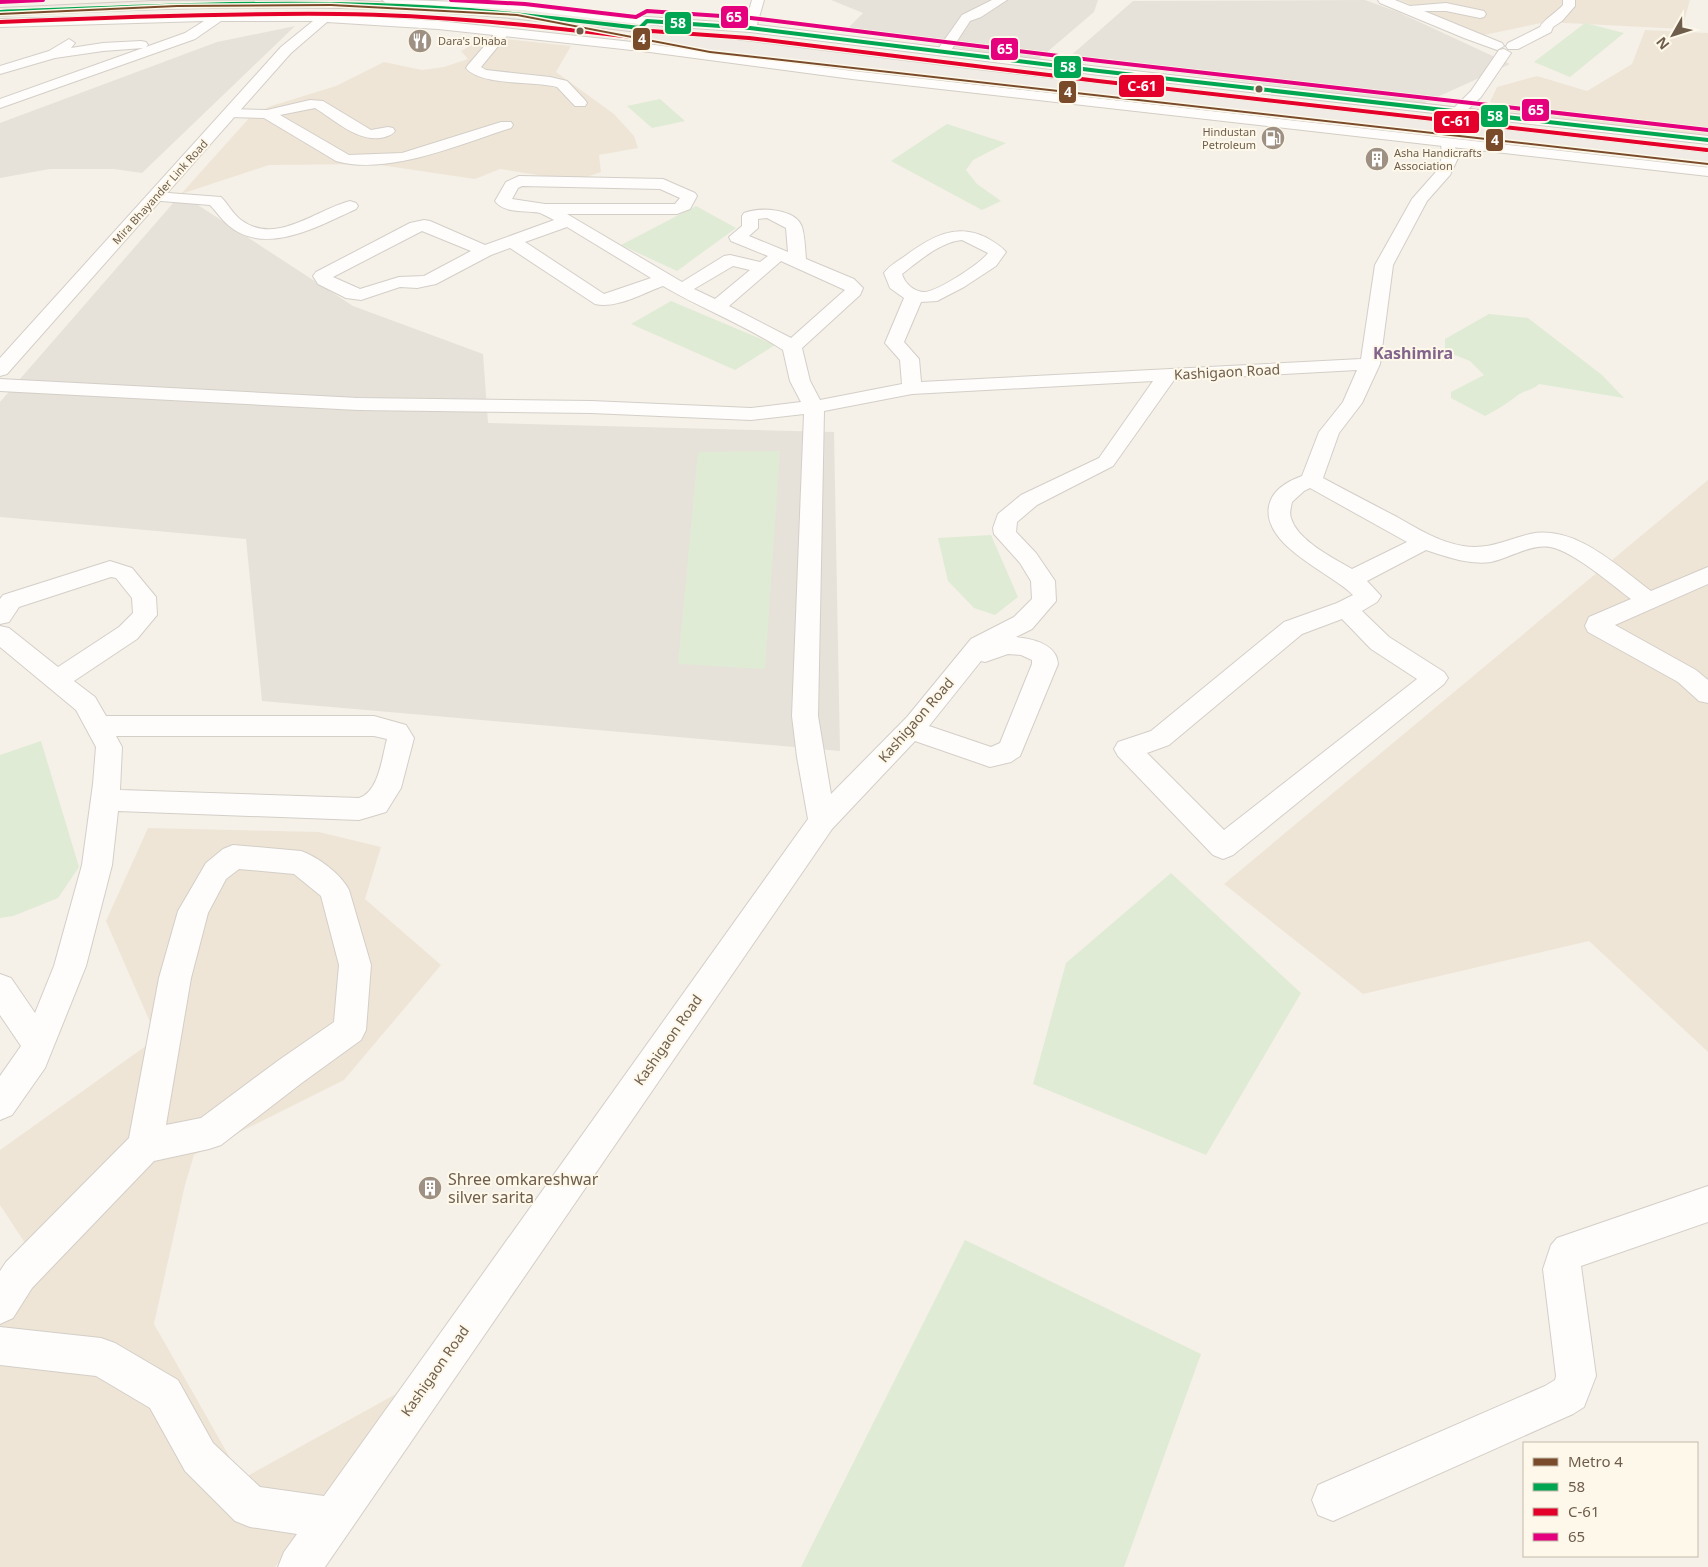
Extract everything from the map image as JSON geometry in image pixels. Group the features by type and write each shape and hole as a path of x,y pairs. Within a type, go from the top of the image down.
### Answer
{"highway":[{"path":"0,12 153,5 341,4 524,14 976,77 1708,160"},
{"path":"0,18 228,10 326,11 458,16 650,31 1708,149"}],"street":[{"path":"0,8 154,0"},
{"path":"388,0 458,2 650,31 750,28 1708,140"},
{"path":"750,28 758,0"},
{"path":"944,52 966,18 971,0"},
{"path":"966,18 1001,0"},
{"path":"1384,0 1408,8 1458,32 1504,48"},
{"path":"1547,29 1546,26 1558,18 1569,6 1569,0"},
{"path":"1346,609 1380,643 1435,678 1223,847 1127,749 1160,738 1293,628 1346,609 1369,596 1351,579 1301,546 1285,529 1279,517 1281,500 1296,486 1311,480 1329,432 1352,403 1370,364 1384,265 1420,199 1442,175 1450,158 1448,142 1457,112 1476,94 1504,48 1547,29 1555,28 1571,17 1577,10 1577,0"},
{"path":"1408,8 1450,3 1480,14"},
{"path":"0,24 219,17 290,16 342,19 363,26 500,35 559,44 579,42 632,46 852,75 1708,170"},
{"path":"0,104 190,36 219,17"},
{"name":"Mira Bhayander Link Road","path":"0,370 286,50 324,18"},
{"path":"54,54 74,40 85,20"},
{"path":"632,46 650,31"},
{"path":"500,35 473,68 475,70 483,74 562,84 580,103"},
{"path":"0,70 54,54 102,47 168,44"},
{"path":"231,112 274,110 316,102 360,113"},
{"path":"231,112 266,114 310,104 318,104 367,134 375,135 388,132"},
{"path":"266,114 341,158 348,160 403,158 506,125"},
{"path":"545,208 677,209 684,206 689,196 663,184 519,181 512,185 503,201 513,206 545,208 682,290 772,334 792,347 800,381 814,407 805,716 810,757 822,821"},
{"path":"155,197 215,200 236,224 250,231 269,235 285,232 350,206"},
{"path":"792,347 854,292 854,288 848,283 737,238 750,228 750,216 779,216 794,226 798,262"},
{"path":"485,251 424,225 416,227 322,276 324,280 352,294 362,295 399,282 417,283 430,280 485,251 568,221"},
{"path":"962,235 987,244 997,252 990,262 958,283 931,297 914,297 896,284 893,273 945,238 962,235"},
{"path":"512,241 601,300 612,299 664,279"},
{"path":"716,306 780,255"},
{"path":"682,290 730,260 764,268"},
{"path":"912,388 910,360 894,343 914,297"},
{"name":"Kashigaon Road","path":"299,1567 822,821 920,733 980,645 1023,623 1044,601 1043,581 1028,558 1005,534 1004,528 1018,510 1106,462 1168,374 1370,364"},
{"path":"0,386 358,404 554,406 750,414 814,407 912,388 1168,374"},
{"path":"1311,480 1425,542 1452,551 1477,554 1498,552 1535,540 1549,539 1562,542 1587,557 1648,600"},
{"path":"1351,579 1425,542"},
{"path":"0,616 11,601 110,570 124,573 144,597 145,615 128,633 57,680"},
{"path":"1708,575 1648,600 1598,623 1597,626 1687,676 1708,694"},
{"path":"0,634 86,704 109,747 97,865 70,966 33,1057 0,1104"},
{"path":"920,733 990,757 1002,755 1011,749 1046,664 1045,656 1033,649 1011,644 1000,646 974,660 950,690"},
{"path":"98,726 374,726 396,732 401,738 387,788 376,804 359,809 105,800"},
{"path":"0,1305 19,1275 145,1146 209,1133 291,1071 350,1030 355,965 334,890 301,862 233,857 216,871 193,911 175,978 145,1146"},
{"path":"0,988 38,1044"},
{"path":"1333,1500 1550,1404 1570,1393 1576,1376 1562,1269 1564,1258 1570,1251 1708,1204"},
{"path":"0,1346 101,1357 164,1394 199,1457 250,1506 332,1518"}],"shaded area":[{"path":"831,0 1098,0 1094,12 1039,59 992,54 848,28 863,13"},
{"path":"1365,0 1398,12 1510,64 1422,104 1067,59 1133,1"},
{"path":"1399,0 1690,0 1682,29 1546,22 1484,35"},
{"path":"295,26 142,173 114,169 50,169 0,178 0,123 217,42"},
{"path":"1645,30 1708,33 1708,135 1630,129 1487,108 1497,87 1537,76 1587,91 1632,64"},
{"path":"486,37 571,46 556,72 614,114 634,136 638,148 599,155 601,172 575,181 500,169 475,179 373,164 269,165 181,194 250,117 258,115 268,107 336,86 384,62 422,70 444,67 468,59 461,51"},
{"path":"181,194 353,306 483,354 488,423 834,432 840,751 262,701 246,539 0,517 0,402"},
{"path":"1708,480 1708,1052 1589,941 1363,994 1224,884"},
{"path":"148,828 319,832 381,847 365,899 441,965 344,1080 194,1155 185,1185 154,1324 242,1479 405,1389 312,1521 275,1567 0,1567 0,1279 31,1252 0,1205 0,1150 157,1038 106,921"}],"green space":[{"path":"1585,23 1624,33 1570,77 1534,62"},
{"path":"660,99 685,121 652,128 627,106"},
{"path":"947,124 1006,143 973,160 966,170 977,184 1001,201 982,210 891,161"},
{"path":"696,206 736,228 677,271 621,245"},
{"path":"671,301 775,345 735,370 631,324"},
{"path":"1489,314 1528,318 1602,375 1624,398 1539,384 1485,416 1451,398 1451,392 1484,375 1470,361 1445,351 1445,339"},
{"path":"780,451 765,669 678,664 698,452"},
{"path":"991,535 1018,597 995,615 974,608 948,581 938,538"},
{"path":"41,741 79,867 58,898 13,916 0,918 0,755"},
{"path":"1171,873 1301,993 1206,1155 1033,1084 1066,963"},
{"path":"965,1240 1201,1354 1124,1567 801,1567"}],"metro line":[{"name":"4","path":"0,14 177,6 331,5 517,15 710,52 1708,164"}],"transit line":[{"name":"65","path":"0,2 43,0"},
{"name":"65","path":"451,0 525,4 636,17 647,11 751,18 1100,61 1708,130"},
{"name":"58","path":"0,12 254,4 339,4 452,9 527,15 640,28 647,21 750,28 1099,71 1708,140"},
{"name":"C-61","path":"0,22 153,15 341,14 523,24 640,38 646,36 651,31 749,38 1098,81 1707,150"}],"place":[{"name":"Dara's Dhaba","path":"420,41"},
{"name":"Hindustan Petroleum","path":"1273,138"},
{"name":"Asha Handicrafts Association","path":"1377,159"},
{"name":"Shree omkareshwar silver sarita","path":"430,1188"}],"district":[{"name":"Kashimira","path":"1413,353"}]}
